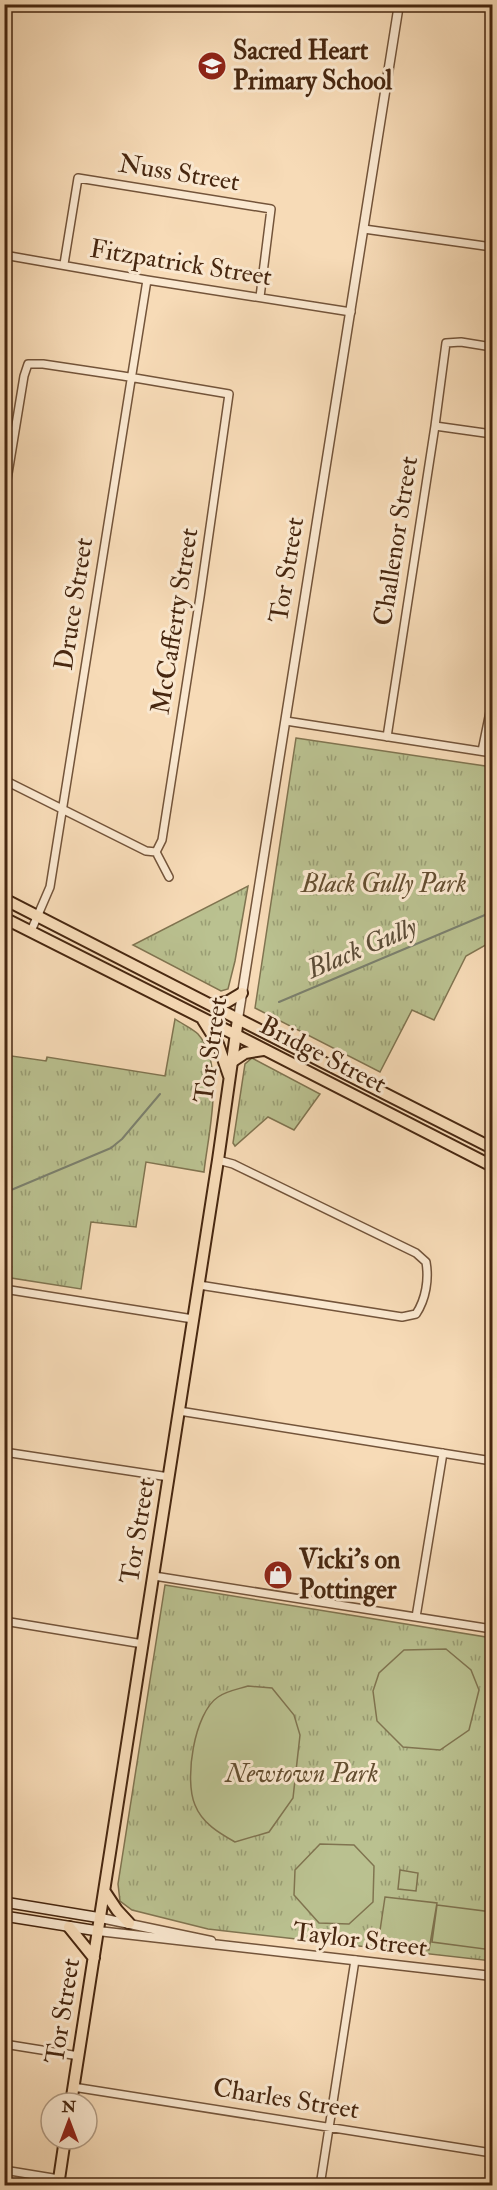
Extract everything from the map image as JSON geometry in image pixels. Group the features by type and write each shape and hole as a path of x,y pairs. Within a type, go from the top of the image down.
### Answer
{"main road":[{"name":"Bridge Street","path":"4,899 492,1148"},
{"name":"Bridge Street","path":"4,918 492,1166"},
{"path":"211,1005 227,1002 242,993"},
{"path":"202,1018 218,1044 230,1079"},
{"name":"Tor Street","path":"72,2091 194,1319 238,1019"},
{"path":"233,1061 245,1053 264,1050"},
{"path":"105,1892 129,1923"},
{"name":"Taylor Street","path":"4,1902 101,1918"},
{"name":"Taylor Street","path":"4,1917 98,1931"},
{"path":"69,1927 94,1958"},
{"path":"59,2182 63,2151"}],"street":[{"name":"Tor Street","path":"238,1019 399,4"},
{"name":"Nuss Street","path":"63,264 78,178 271,209 260,297"},
{"path":"364,229 492,247"},
{"name":"Fitzpatrick Street","path":"4,255 351,312"},
{"name":"Druce Street","path":"32,931 50,887 147,280"},
{"name":"Challenor Street","path":"387,737 444,370 446,343 461,342 492,347"},
{"path":"4,498 24,375 28,364 43,364 130,377"},
{"name":"McCafferty Street","path":"130,377 229,394 162,840 156,852"},
{"path":"435,426 492,434"},
{"path":"482,752 492,707 492,696"},
{"path":"286,722 492,753"},
{"path":"4,780 146,851 156,852 169,877"},
{"path":"199,1285 402,1317 416,1314 423,1303 428,1272 426,1262 417,1254 255,1174 218,1160"},
{"path":"4,1289 194,1319"},
{"path":"179,1411 492,1461"},
{"path":"4,1452 169,1477"},
{"path":"416,1617 443,1452"},
{"path":"154,1576 492,1629"},
{"path":"4,1621 143,1644"},
{"name":"Taylor Street","path":"101,1918 223,1945"},
{"name":"Taylor Street","path":"98,1931 492,1976"},
{"path":"320,2186 356,1960"},
{"path":"4,2044 79,2056"},
{"name":"Charles Street","path":"73,2087 492,2153"},
{"path":"4,2170 59,2182"}],"green space":[{"name":"Black Gully Park","path":"296,738 492,767 492,944 489,943 466,956 434,1020 412,1010 380,1072 255,1008"},
{"name":"Black Gully Park","path":"248,886 228,989 221,991 133,945"},
{"path":"175,1019 198,1034 211,1064 213,1101 204,1172 146,1162 136,1227 91,1222 81,1289 5,1277 5,1055 46,1061 47,1057 165,1076"},
{"path":"252,1058 320,1094 294,1130 268,1117 235,1146 233,1143 245,1064"},
{"name":"Newtown Park","path":"165,1585 492,1638 492,1961 208,1929 132,1910 120,1901 118,1884"},
{"path":"446,1649 471,1670 479,1690 469,1730 440,1750 403,1747 377,1721 373,1691 379,1673 404,1650"},
{"path":"248,1686 272,1688 294,1715 300,1735 293,1798 269,1832 235,1842 212,1827 198,1811 192,1794 191,1764 197,1732 210,1705 221,1695"},
{"path":"320,1844 354,1845 374,1866 373,1902 349,1924 319,1923 294,1895 295,1870"},
{"path":"400,1870 418,1873 416,1891 398,1889"},
{"path":"385,1897 437,1903 429,1950 378,1944"},
{"path":"437,1905 492,1912 492,1950 432,1942"}],"waterway":[{"name":"Black Gully","path":"279,1002 492,912"},
{"path":"4,1193 111,1148 122,1139 160,1094"}],"place":[{"name":"Sacred Heart Primary School","path":"212,66"},
{"name":"Vicki's on Pottinger","path":"278,1575"}]}
